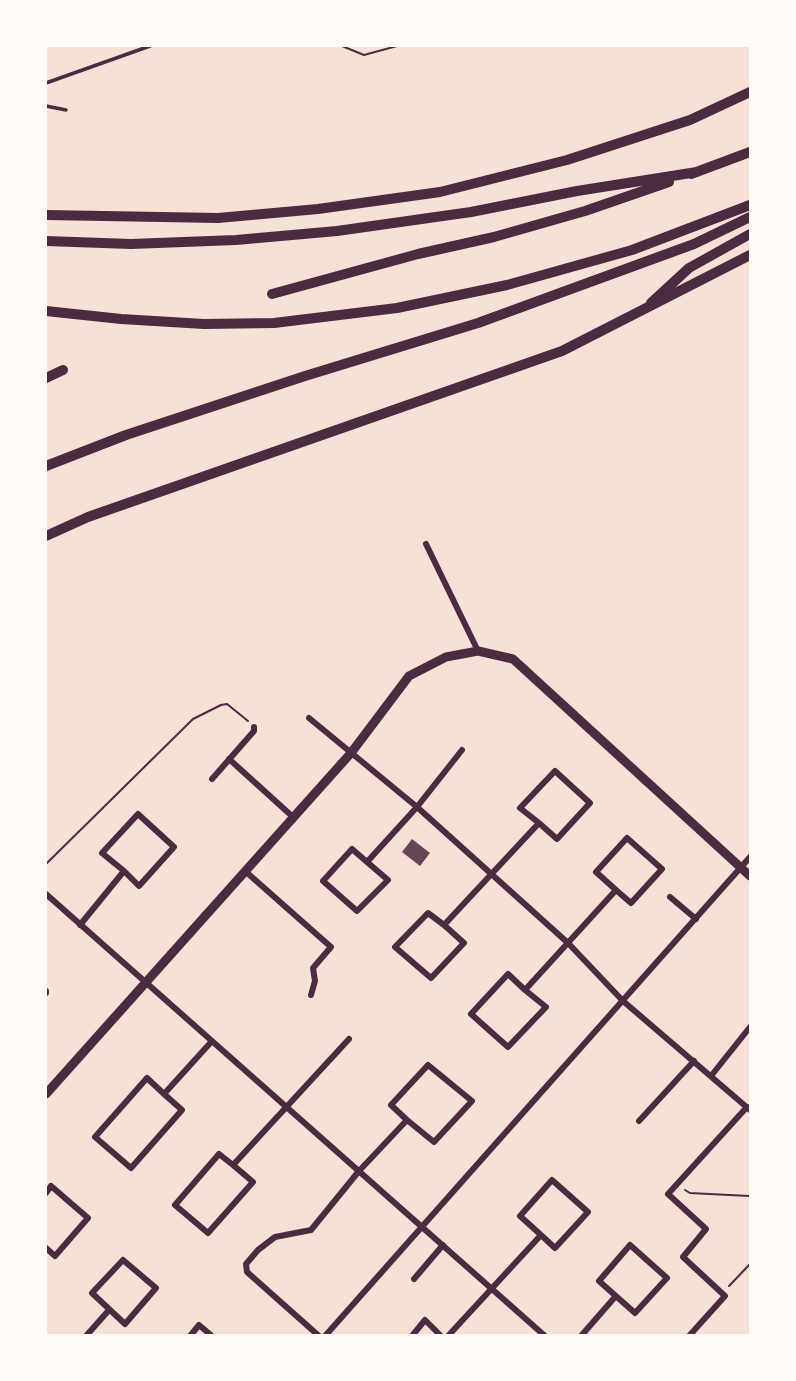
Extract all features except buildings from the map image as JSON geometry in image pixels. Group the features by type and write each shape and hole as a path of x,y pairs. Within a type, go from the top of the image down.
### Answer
{"main road":[{"path":"46,215 218,218 318,209 440,192 567,160 690,120 751,92"},
{"path":"272,294 585,211 751,152"},
{"path":"46,241 131,244 236,240 337,231 471,212 577,191 697,172"},
{"path":"46,312 121,320 204,324 274,323 397,308 507,285 632,250 751,205"},
{"path":"46,466 126,435 478,323 694,244 751,217"},
{"path":"638,314 689,268 751,233"},
{"path":"46,536 102,513 562,351 751,255"},
{"path":"46,378 63,370"},
{"path":"46,1094 351,753 409,676 446,657 478,651 513,659 751,876"}],"street":[{"path":"426,544 478,651"},
{"path":"309,718 417,807 568,943 623,1000 749,1109 667,1194 706,1229 683,1257 725,1296 689,1335"},
{"path":"212,779 254,731 254,727"},
{"path":"367,862 417,807 462,750"},
{"path":"229,759 293,817"},
{"path":"555,771 590,803 557,839 539,823 520,808 555,771"},
{"path":"138,814 174,847 139,886 124,871 102,853 138,814"},
{"path":"444,925 539,823"},
{"path":"627,838 663,869 631,903 616,890 596,872 627,838"},
{"path":"352,849 367,862 388,880 357,911 323,881 352,849"},
{"path":"325,1335 751,857"},
{"path":"80,925 124,871"},
{"path":"245,871 331,947 313,968 315,981 311,995"},
{"path":"525,990 616,890"},
{"path":"46,894 545,1335"},
{"path":"670,897 696,919"},
{"path":"428,913 444,925 464,943 431,978 395,947 428,913"},
{"path":"508,974 525,990 546,1007 508,1047 471,1014 508,974"},
{"path":"711,1076 751,1027"},
{"path":"233,1165 349,1039"},
{"path":"163,1094 212,1041"},
{"path":"639,1121 694,1061"},
{"path":"428,1065 471,1101 434,1142 407,1119 391,1105 428,1065"},
{"path":"147,1078 163,1094 182,1110 131,1168 95,1137 147,1078"},
{"path":"319,1335 247,1272 246,1264 275,1237 311,1230 359,1171 407,1119"},
{"path":"219,1154 233,1165 253,1182 208,1233 175,1205 219,1154"},
{"path":"552,1180 588,1212 555,1248 541,1235 520,1216 552,1180"},
{"path":"46,1193 51,1186 88,1218 55,1256 46,1248"},
{"path":"448,1335 541,1235"},
{"path":"414,1279 443,1245"},
{"path":"630,1245 667,1278 635,1313 615,1297 599,1281 630,1245"},
{"path":"123,1260 156,1288 125,1324 109,1310 92,1293 123,1260"},
{"path":"581,1335 615,1297"},
{"path":"86,1335 109,1310"},
{"path":"412,1335 425,1320 441,1335"},
{"path":"190,1335 199,1325 212,1335"}],"lane":[{"path":"46,83 150,46"},
{"path":"46,106 65,110"}],"path":[{"path":"342,46 364,55 397,46"},
{"path":"46,864 193,719 227,704 254,727"},
{"path":"677,1183 690,1193 749,1196"},
{"path":"751,1191 751,1204"},
{"path":"722,1293 751,1264"}]}
